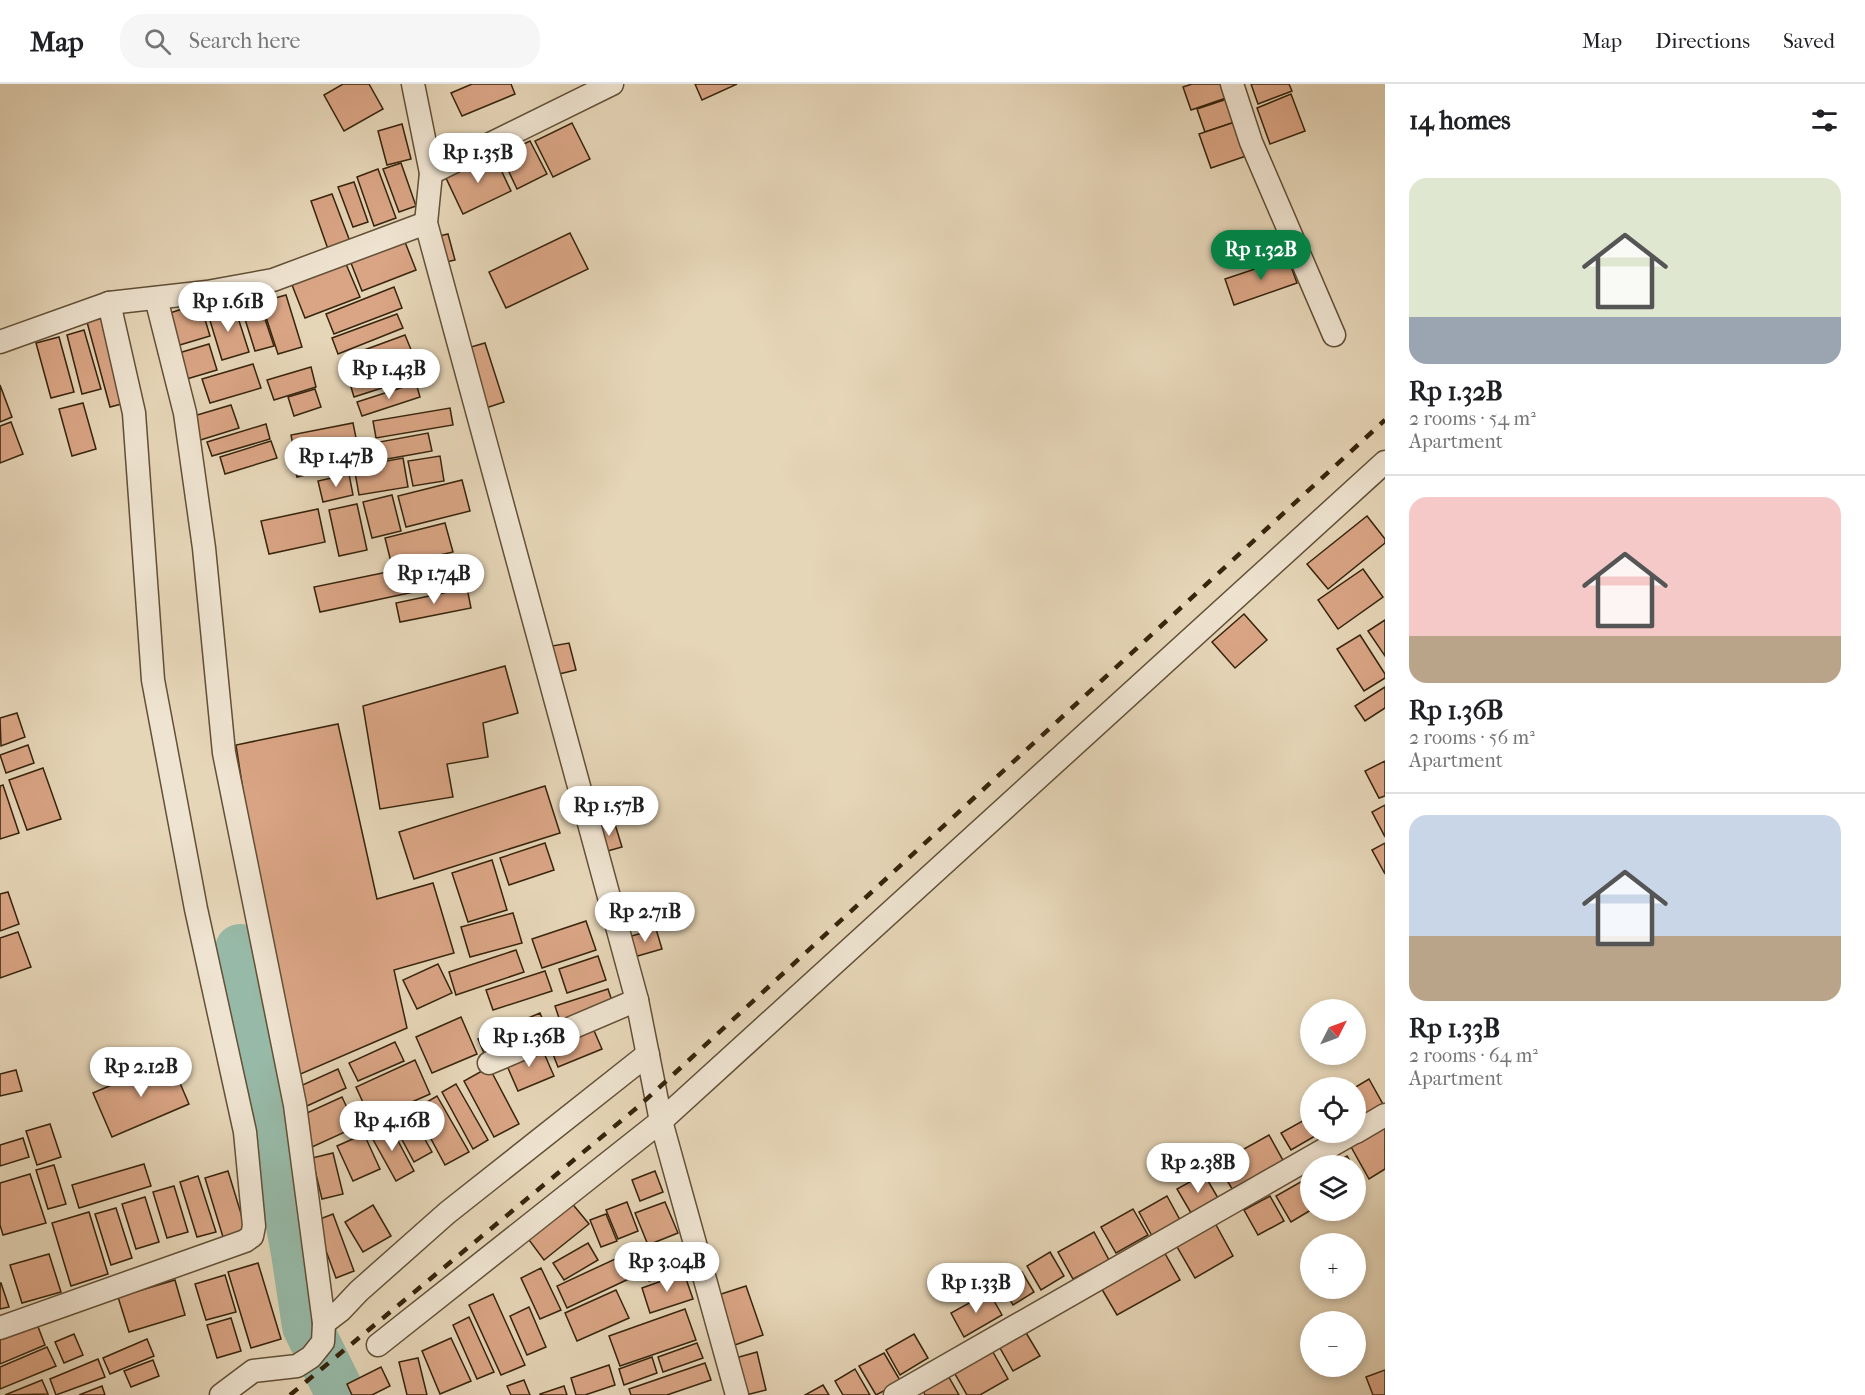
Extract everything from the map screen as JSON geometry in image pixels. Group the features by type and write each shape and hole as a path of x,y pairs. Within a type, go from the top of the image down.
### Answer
{"street":[{"path":"414,84 431,173 426,223 637,1000 661,1121 737,1395"},
{"path":"431,173 612,84"},
{"path":"1232,84 1251,141 1334,335"},
{"path":"0,342 112,302 207,292 273,280 426,223"},
{"path":"152,298 185,412 204,548 224,753 295,1106 320,1341"},
{"path":"0,1328 245,1241 252,1236 254,1226 245,1132 196,909 153,680 134,413 112,302"},
{"path":"378,1345 661,1121 1385,462"},
{"path":"489,1063 637,1000"},
{"path":"221,1395 253,1371 297,1366 359,1291 447,1213 648,1054"},
{"path":"1366,1126 1385,1115"},
{"path":"896,1395 1337,1143"}],"building":[{"path":"343,84 369,84 383,109 344,131 324,95"},
{"path":"472,84 511,84 515,94 462,116 451,93"},
{"path":"695,84 737,84 702,100"},
{"path":"1192,84 1228,84 1232,96 1191,110 1183,87"},
{"path":"1251,84 1289,84 1292,91 1258,104"},
{"path":"1291,94 1305,131 1270,144 1257,108"},
{"path":"1233,97 1241,120 1205,132 1197,109"},
{"path":"1241,120 1252,154 1211,168 1199,134"},
{"path":"572,123 590,159 553,177 535,141"},
{"path":"402,124 411,159 387,165 378,131"},
{"path":"530,141 547,174 517,189 501,155"},
{"path":"494,155 511,191 463,214 446,178"},
{"path":"401,163 416,206 399,212 383,169"},
{"path":"378,169 396,218 374,226 357,177"},
{"path":"354,182 368,222 353,227 338,187"},
{"path":"332,194 351,244 329,252 311,201"},
{"path":"570,233 588,269 506,308 489,272"},
{"path":"448,234 455,260 442,263 435,237"},
{"path":"403,237 416,270 362,291 349,258"},
{"path":"1288,258 1297,283 1234,305 1225,279"},
{"path":"346,264 360,297 305,318 292,285"},
{"path":"394,287 402,308 334,334 326,314"},
{"path":"286,295 302,347 278,354 261,302"},
{"path":"200,303 210,336 173,347 164,315"},
{"path":"234,305 249,352 222,360 208,314"},
{"path":"262,310 274,346 255,351 244,316"},
{"path":"397,314 403,328 338,354 332,338"},
{"path":"106,317 129,402 110,407 87,322"},
{"path":"84,330 101,389 82,394 67,335"},
{"path":"405,335 412,352 363,370 356,353"},
{"path":"59,337 74,392 51,398 36,343"},
{"path":"485,343 504,402 483,409 464,349"},
{"path":"209,344 217,370 180,381 172,355"},
{"path":"412,356 419,376 354,397 348,377"},
{"path":"253,364 261,388 210,403 202,379"},
{"path":"311,367 316,387 274,400 267,380"},
{"path":"416,383 420,397 362,416 357,402"},
{"path":"0,385 12,417 0,422"},
{"path":"315,389 321,407 294,416 288,397"},
{"path":"83,403 96,449 72,456 59,409"},
{"path":"231,405 239,428 194,442 187,418"},
{"path":"450,408 453,425 376,438 373,421"},
{"path":"11,422 23,454 0,463 0,426"},
{"path":"353,423 357,443 295,455 291,435"},
{"path":"266,424 270,439 212,456 207,442"},
{"path":"428,433 432,451 376,461 374,443"},
{"path":"271,441 277,458 225,474 220,457"},
{"path":"369,446 372,461 339,466 337,451"},
{"path":"328,453 331,469 297,477 293,460"},
{"path":"440,456 444,481 413,486 408,461"},
{"path":"403,458 408,487 359,495 354,467"},
{"path":"349,474 353,495 323,502 318,481"},
{"path":"462,480 470,511 406,527 398,496"},
{"path":"392,495 401,531 372,538 363,502"},
{"path":"357,504 367,550 339,556 329,510"},
{"path":"318,509 325,542 269,554 261,521"},
{"path":"1367,516 1385,539 1385,543 1328,589 1307,564"},
{"path":"445,523 453,552 392,566 385,538"},
{"path":"451,559 456,583 320,612 314,587"},
{"path":"1363,569 1383,597 1338,629 1318,600"},
{"path":"467,588 471,608 400,622 396,603"},
{"path":"1244,614 1267,640 1235,668 1212,642"},
{"path":"1385,620 1385,656 1368,631"},
{"path":"1360,635 1385,674 1385,678 1364,691 1337,649"},
{"path":"569,643 576,670 559,674 552,646"},
{"path":"505,666 518,713 483,723 488,757 447,764 453,797 380,809 363,706"},
{"path":"1385,687 1385,708 1365,721 1355,706"},
{"path":"17,713 25,737 1,746 0,718"},
{"path":"338,724 377,899 433,883 454,953 394,970 407,1028 296,1076 259,894 236,745"},
{"path":"28,745 34,763 6,773 0,755"},
{"path":"1385,761 1385,796 1379,798 1365,771"},
{"path":"43,768 61,819 27,830 9,780"},
{"path":"3,785 19,833 0,839 0,786"},
{"path":"545,786 560,833 414,879 399,832"},
{"path":"1385,805 1385,837 1372,812"},
{"path":"614,821 622,847 604,852 596,827"},
{"path":"545,843 554,870 509,885 500,858"},
{"path":"1385,843 1385,874 1372,850"},
{"path":"492,860 507,910 468,922 452,873"},
{"path":"8,892 19,924 0,931 0,894"},
{"path":"513,913 522,943 470,957 461,927"},
{"path":"586,921 596,950 542,968 532,939"},
{"path":"656,929 662,949 634,957 628,937"},
{"path":"18,932 31,967 0,978 0,938"},
{"path":"516,950 524,972 456,995 449,972"},
{"path":"598,956 606,980 567,993 559,969"},
{"path":"438,964 452,993 417,1009 403,980"},
{"path":"545,971 552,991 493,1010 486,990"},
{"path":"608,989 613,1004 560,1021 555,1006"},
{"path":"540,1013 549,1035 487,1060 478,1039"},
{"path":"461,1017 477,1054 432,1073 416,1037"},
{"path":"592,1026 602,1049 558,1067 549,1044"},
{"path":"395,1042 404,1061 358,1081 349,1063"},
{"path":"540,1044 554,1076 518,1091 504,1059"},
{"path":"170,1060 189,1104 112,1137 93,1093"},
{"path":"415,1060 430,1094 371,1120 356,1087"},
{"path":"489,1067 519,1124 494,1137 464,1081"},
{"path":"338,1069 346,1088 307,1106 298,1087"},
{"path":"16,1070 22,1091 0,1096 0,1074"},
{"path":"1369,1079 1384,1106 1366,1116 1366,1081"},
{"path":"456,1084 488,1140 473,1149 442,1092"},
{"path":"437,1096 469,1152 445,1165 415,1109"},
{"path":"342,1097 356,1127 312,1147 298,1117"},
{"path":"409,1111 432,1152 414,1162 392,1121"},
{"path":"1300,1122 1300,1143 1303,1143 1291,1150 1281,1133"},
{"path":"50,1124 61,1157 37,1165 26,1131"},
{"path":"389,1124 414,1171 396,1181 370,1134"},
{"path":"1385,1125 1385,1169 1369,1179 1366,1174 1366,1155 1356,1155 1350,1145 1366,1143 1366,1136"},
{"path":"364,1134 380,1169 353,1181 337,1146"},
{"path":"1269,1135 1285,1164 1234,1192 1217,1164"},
{"path":"23,1138 29,1157 0,1166 0,1145"},
{"path":"333,1153 343,1194 322,1199 312,1158"},
{"path":"144,1164 151,1186 79,1208 72,1185"},
{"path":"54,1165 66,1204 48,1209 36,1170"},
{"path":"228,1171 246,1230 223,1237 205,1178"},
{"path":"655,1171 663,1192 640,1201 632,1180"},
{"path":"30,1174 46,1223 3,1235 0,1225 0,1183"},
{"path":"1204,1174 1218,1198 1191,1213 1177,1189"},
{"path":"198,1176 216,1232 197,1237 180,1182"},
{"path":"1300,1182 1300,1217 1291,1222 1276,1196"},
{"path":"174,1186 188,1232 167,1238 153,1192"},
{"path":"1167,1196 1180,1220 1152,1236 1139,1212"},
{"path":"1270,1196 1284,1221 1258,1235 1244,1210"},
{"path":"145,1197 159,1242 136,1249 122,1204"},
{"path":"570,1201 589,1224 544,1260 526,1236"},
{"path":"627,1202 638,1231 618,1239 606,1210"},
{"path":"665,1202 678,1233 648,1245 635,1213"},
{"path":"373,1205 391,1236 363,1252 345,1222"},
{"path":"116,1208 132,1258 111,1265 95,1214"},
{"path":"1133,1209 1148,1235 1116,1253 1101,1227"},
{"path":"89,1212 108,1274 71,1286 52,1223"},
{"path":"333,1214 354,1271 336,1278 315,1221"},
{"path":"606,1214 617,1241 601,1247 590,1220"},
{"path":"1215,1223 1233,1256 1195,1278 1176,1245"},
{"path":"1094,1232 1109,1260 1073,1279 1058,1252"},
{"path":"588,1243 598,1260 564,1280 553,1263"},
{"path":"683,1249 689,1267 649,1281 643,1264"},
{"path":"1163,1250 1180,1280 1117,1315 1100,1286"},
{"path":"1050,1252 1064,1276 1041,1290 1027,1266"},
{"path":"49,1254 61,1292 22,1303 10,1265"},
{"path":"626,1254 635,1276 567,1308 557,1286"},
{"path":"258,1263 281,1339 251,1348 228,1272"},
{"path":"541,1268 561,1310 540,1319 521,1278"},
{"path":"1022,1272 1034,1292 1013,1305 1001,1284"},
{"path":"684,1273 693,1299 650,1313 642,1288"},
{"path":"225,1275 236,1312 206,1320 195,1284"},
{"path":"175,1280 185,1315 129,1332 118,1297"},
{"path":"0,1283 9,1307 0,1309"},
{"path":"746,1286 763,1335 732,1346 715,1296"},
{"path":"616,1290 629,1318 577,1341 565,1313"},
{"path":"989,1292 1002,1315 964,1337 951,1313"},
{"path":"493,1294 525,1365 501,1375 469,1305"},
{"path":"529,1307 546,1347 527,1355 510,1316"},
{"path":"685,1309 696,1340 620,1366 609,1336"},
{"path":"469,1317 494,1372 477,1379 453,1325"},
{"path":"231,1318 241,1351 217,1358 207,1325"},
{"path":"37,1324 45,1345 0,1364 0,1339"},
{"path":"1022,1326 1040,1356 1013,1371 996,1341"},
{"path":"74,1334 83,1355 64,1363 55,1342"},
{"path":"914,1334 928,1358 900,1375 886,1350"},
{"path":"451,1338 471,1381 440,1394 422,1351"},
{"path":"147,1339 154,1356 110,1374 103,1358"},
{"path":"697,1343 703,1358 663,1372 658,1357"},
{"path":"989,1345 1008,1379 980,1395 967,1395 951,1367"},
{"path":"47,1347 56,1366 0,1389 0,1367"},
{"path":"757,1352 766,1390 746,1395 732,1359"},
{"path":"884,1353 901,1382 876,1395 859,1366"},
{"path":"652,1357 657,1373 624,1385 619,1369"},
{"path":"418,1358 427,1395 407,1395 399,1362"},
{"path":"98,1359 105,1377 56,1395 50,1379"},
{"path":"153,1360 159,1376 131,1387 124,1371"},
{"path":"705,1363 711,1380 667,1395 631,1395 629,1389"},
{"path":"609,1365 615,1385 585,1395 576,1395 571,1378"},
{"path":"381,1367 390,1386 372,1395 352,1395 347,1384"},
{"path":"855,1369 870,1395 843,1395 835,1381"},
{"path":"1385,1370 1385,1395 1373,1395 1366,1377"},
{"path":"946,1372 959,1395 925,1395 921,1386"},
{"path":"42,1380 48,1394 5,1395"},
{"path":"524,1380 530,1395 511,1395 507,1386"},
{"path":"823,1385 829,1395 805,1395"},
{"path":"102,1386 105,1395 79,1395"},
{"path":"564,1386 567,1395 540,1395 540,1394"}],"waterway":[{"path":"240,949 296,1253 307,1326 341,1395"}],"railway":[{"path":"290,1395 639,1106 1385,420"}]}
